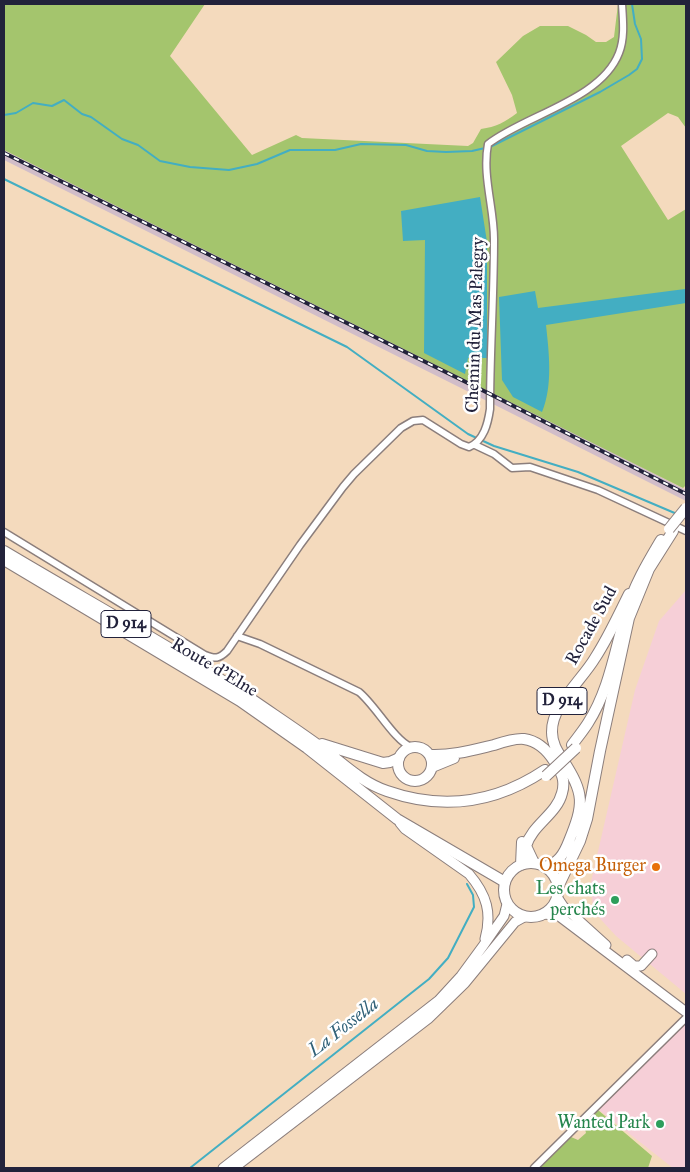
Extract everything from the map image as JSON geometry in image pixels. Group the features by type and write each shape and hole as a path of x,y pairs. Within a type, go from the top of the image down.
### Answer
{"main road":[{"name":"Rocade Sud","path":"558,892 580,841 587,819 629,618 649,569 686,508"},
{"name":"Rocade Sud","path":"539,865 553,865 559,860 579,817 581,802 580,790 574,777 553,743 552,733 555,712 595,659 642,568 661,540 686,516"},
{"name":"D 914","path":"574,747 600,700 636,585 661,540"},
{"name":"Route d'Elne","path":"4,551 248,698"},
{"name":"Route d'Elne","path":"4,561 240,701 326,764"},
{"name":"D 914","path":"326,764 368,789 390,798 424,807 444,808 480,805 501,799 523,790 546,773 593,726 604,705 619,662"},
{"name":"D 914","path":"248,698 372,785 402,795 440,802 477,800 500,793 546,773"},
{"path":"248,698 261,703 324,745 383,763 390,762 404,752 418,747 430,755 443,756 523,739 534,742 549,753 564,782 560,799 529,836 526,846 539,865 554,875 563,906 635,972"},
{"path":"404,752 398,769 403,777 410,781 420,781 426,778 432,767 442,762 521,744 528,745 542,753 553,768 558,788 556,796 526,832 522,841 521,865"},
{"path":"430,755 432,767"},
{"path":"326,764 396,819 505,882"},
{"path":"396,819 405,829 469,874 476,882 486,902 489,915 483,946"},
{"path":"539,865 521,865 511,872 505,882 504,894 507,904 517,914 524,917 531,918 545,914 559,916 686,1012"},
{"path":"545,914 553,907 558,892"},
{"path":"223,1168 439,1000 483,946 504,916 507,904"},
{"path":"234,1168 428,1019 465,983 516,922 524,917"},
{"path":"590,930 634,966 643,964 652,954"}],"street":[{"name":"Chemin du Mas Palegry","path":"476,444 488,425 490,409 494,238 487,176 486,151 488,144 520,124 582,93 601,78 618,54 622,41 622,4"},
{"path":"4,532 205,655 219,658 227,651 300,545 343,487 401,428 413,421 423,420 469,447 476,444 494,454 512,468 530,467 598,490 686,531"},
{"path":"237,636 260,644 359,692 370,701 397,737 405,744 404,752"},
{"path":"534,1168 686,1018"}],"shaded area":[{"path":"4,150 488,389 487,401 4,160"},
{"path":"494,392 686,490 686,501 493,404"},
{"path":"686,590 686,994 616,936 593,911 591,882 635,690 659,621"},
{"path":"686,1019 686,1168 673,1168 599,1110"}],"green space":[{"path":"4,4 205,4 170,56 252,155 296,135 302,138 468,146 473,143 481,129 500,124 517,113 512,95 496,62 523,36 540,26 568,26 596,42 606,42 614,37 618,4 686,4 686,128 678,117 668,113 621,146 668,220 686,209 686,485 683,488 4,150"},
{"path":"598,1110 652,1156 648,1168 539,1168 571,1137 578,1140 586,1133 584,1125"}],"water":[{"path":"480,197 487,242 487,358 468,358 465,374 424,353 425,240 403,241 401,211"},
{"path":"685,289 686,303 546,325 549,380 542,412 513,397 502,380 499,297 535,291 538,308"}],"waterway":[{"path":"490,147 600,92 637,69 642,59 641,39 635,24 632,4"},
{"path":"4,115 16,113 33,103 52,106 64,100 82,114 91,117 122,139 138,145 160,161 190,167 229,170 257,164 290,150 335,150 361,144 406,145 427,151 446,152 472,151 485,148"},
{"path":"4,179 347,347 468,434 494,446 578,472 677,514"},
{"name":"La Fossella","path":"190,1168 429,979 448,958 474,907 473,895 467,884"}],"railway":[{"path":"4,153 490,394 686,494"}],"place":[{"name":"Omega Burger","path":"656,867"},
{"name":"Les chats perchés","path":"615,900"},
{"name":"Wanted Park","path":"660,1124"}]}
